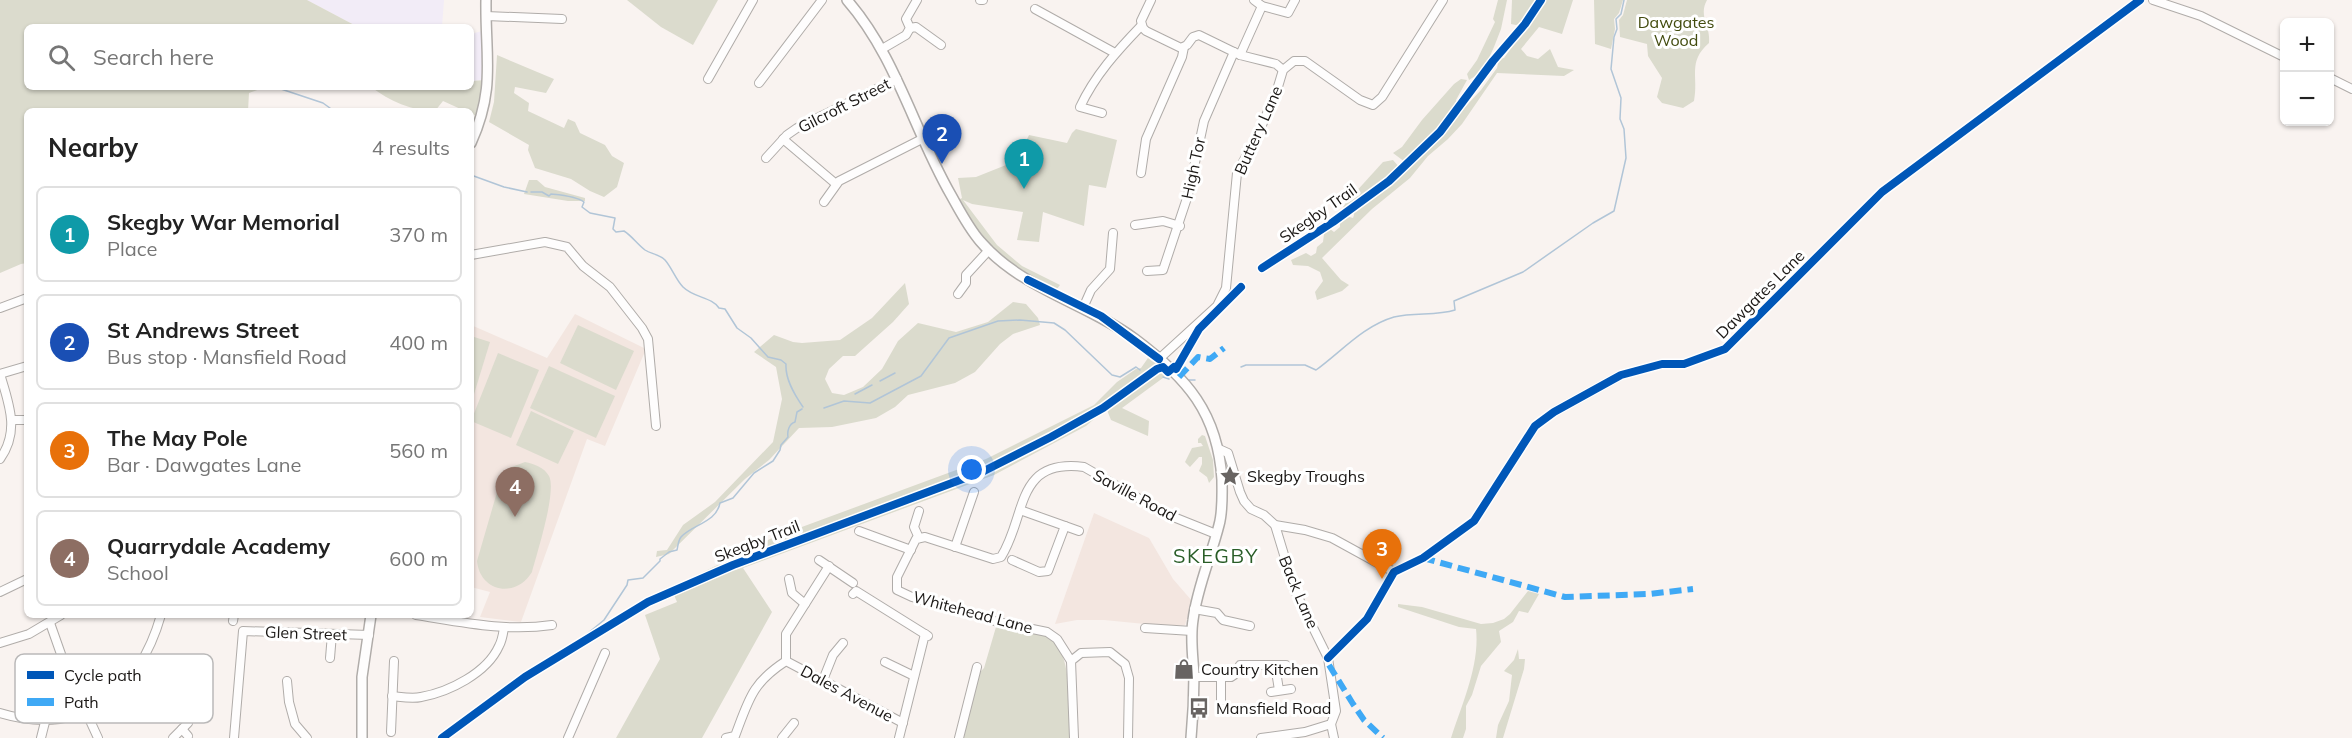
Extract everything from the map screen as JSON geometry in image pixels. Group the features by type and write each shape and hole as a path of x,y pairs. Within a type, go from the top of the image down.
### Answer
{"main road":[{"path":"474,136 485,108 488,88 486,0"},
{"path":"847,0 863,18 882,49 936,169 966,223 989,250 1028,280 1101,316 1159,359 1193,393 1211,424 1219,449 1222,492 1220,522 1194,609 1191,738"},
{"path":"362,738 362,676 371,618"}],"street":[{"path":"708,79 753,0"},
{"path":"759,83 822,0"},
{"path":"910,28 906,19 917,0"},
{"path":"1151,0 1141,21 1142,26 1146,31 1176,47 1184,47"},
{"path":"1254,0 1262,6 1288,13 1295,0"},
{"name":"Buttery Lane","path":"1159,359 1217,306 1226,288 1237,173 1259,132 1283,70 1294,61 1305,61 1360,100 1373,105 1382,97 1443,0"},
{"name":"Dawgates Lane","path":"1394,572 1424,558 1474,521 1535,426 1554,412 1621,375 1662,364 1684,364 1725,350 1882,192 2140,0"},
{"path":"2153,0 2201,16 2280,55"},
{"name":"High Tor","path":"1147,271 1163,270 1180,226 1204,121 1262,6"},
{"path":"1035,9 1101,43 1115,53"},
{"path":"486,16 562,19"},
{"path":"1102,113 1080,107 1098,75 1115,53 1142,26"},
{"path":"910,28 916,27 941,45"},
{"path":"882,49 906,35 910,28"},
{"path":"1141,173 1146,139 1182,57 1184,47 1193,37 1199,35 1237,53 1276,64 1283,70"},
{"name":"Gilcroft Street","path":"766,158 797,128 897,79"},
{"path":"2334,80 2352,89"},
{"path":"824,202 839,181 922,139"},
{"path":"783,140 836,184"},
{"path":"1135,225 1163,221 1180,226"},
{"path":"1083,308 1091,290 1110,269 1113,233"},
{"path":"474,254 545,242 556,244 567,248 582,266 610,288 648,339 656,426"},
{"path":"958,294 966,283 966,275 989,250"},
{"path":"0,308 24,299"},
{"path":"0,459 9,443 13,420 3,393 0,374 24,367"},
{"path":"13,420 24,420"},
{"path":"1219,449 1228,453 1244,501 1275,525 1332,538 1394,572 1367,619 1328,658"},
{"name":"Saville Road","path":"919,538 925,537 993,559 1001,557 1020,510 1023,496 1031,482 1048,471 1070,465 1084,467 1166,514 1216,534"},
{"path":"955,547 974,492"},
{"path":"1020,510 1080,531"},
{"path":"858,531 911,550 919,538 914,527 918,511"},
{"name":"Back Lane","path":"1275,525 1295,591 1328,658 1336,711 1331,724 1334,738"},
{"path":"1012,560 1039,572 1048,571 1065,526"},
{"name":"Whitehead Lane","path":"911,550 897,576 897,590 912,597 998,622 1047,632 1057,639 1071,661"},
{"path":"819,560 853,583"},
{"path":"786,661 786,634 829,566"},
{"path":"0,592 24,580"},
{"path":"787,582 792,593 806,604"},
{"path":"853,594 856,591 927,635 914,676 900,738"},
{"path":"1194,609 1217,613 1222,620 1250,626"},
{"path":"0,643 29,634 57,618"},
{"path":"146,654 160,618"},
{"path":"436,618 504,628 552,625"},
{"path":"50,622 61,654"},
{"path":"392,696 419,698 441,692 469,677 487,664 500,646 504,628"},
{"path":"1145,628 1192,632"},
{"name":"Glen Street","path":"234,738 243,631 369,635"},
{"path":"330,658 332,634"},
{"path":"823,680 840,644"},
{"path":"1074,738 1071,661 1081,653 1110,652 1125,664 1129,678 1128,738"},
{"path":"568,738 605,653"},
{"path":"391,732 394,661"},
{"name":"Dales Avenue","path":"726,738 737,737 752,692 766,674 786,661 903,723"},
{"path":"885,662 914,676"},
{"path":"1194,678 1234,675 1240,665 1286,665"},
{"path":"1275,665 1275,691 1291,688"},
{"path":"959,738 976,667"},
{"path":"1221,677 1221,701"},
{"path":"287,681 289,702 295,724 307,738"},
{"path":"0,713 15,718"},
{"path":"41,738 45,723"},
{"path":"91,723 98,738"},
{"path":"782,738 794,723"},
{"path":"1264,738 1305,732 1331,724"},
{"path":"173,738 185,726 188,736"}],"shaded area":[{"path":"307,0 444,0 442,24 352,24"},
{"path":"482,31 486,80 474,81 474,33"},
{"path":"575,314 646,349 605,446 587,439 521,622 480,617 490,592 474,588 474,326 547,358"},
{"path":"1094,513 1149,538 1173,579 1192,601 1185,625 1165,626 1104,620 1077,620 1055,624"}],"green space":[{"path":"0,0 307,0 352,24 24,24 24,90 257,90 249,93 248,108 24,108 24,264 0,273"},
{"path":"627,0 718,0 693,45 661,27"},
{"path":"1498,0 1507,0 1501,29 1483,71 1469,80 1467,74 1477,60 1495,22 1493,19"},
{"path":"1512,0 1537,0 1523,23 1511,24"},
{"path":"1546,0 1573,0 1562,34 1539,27 1521,49 1527,56 1538,59 1550,49 1558,67 1574,70 1564,76 1497,73 1462,124 1448,139 1428,156 1410,178 1372,209 1322,258 1341,280 1349,285 1342,291 1317,300 1315,292 1323,281 1320,272 1308,266 1293,265 1291,260 1306,253 1311,256 1316,253 1317,247 1323,242 1324,234 1330,229 1334,232 1346,216 1353,218 1353,210 1399,174 1438,136 1481,90 1497,68 1499,59 1504,58"},
{"path":"1594,0 1623,0 1619,13 1614,19 1615,29 1611,49 1595,44"},
{"name":"Dawgates Wood","path":"1627,0 1707,0 1704,16 1709,43 1702,50 1696,63 1694,101 1683,108 1662,103 1657,97 1662,78 1648,56 1647,44 1620,37 1619,20 1623,15"},
{"path":"497,55 554,79 546,93 515,87 514,93 529,103 528,111 564,128 568,119 575,122 580,133 605,145 612,156 624,163 617,187 604,197 571,179 535,168 528,150 529,145 489,122 494,102"},
{"path":"1461,79 1467,80 1456,100 1458,104 1439,128 1405,162 1393,153 1402,147 1422,120"},
{"path":"486,80 477,116 474,115 474,108 458,108 443,101 437,108 409,107 393,101 376,90 474,90 474,81"},
{"path":"1076,129 1117,140 1106,188 1089,185 1084,226 1043,212 1039,242 1017,240 1023,212 972,204 963,200 997,245 1022,266 1060,285 1057,289 1012,263 989,243 958,200 962,198 958,178 976,177 1016,161 1029,135 1067,143"},
{"path":"1393,160 1399,167 1385,181 1344,208 1343,206 1383,162"},
{"path":"529,180 537,180 545,187 585,198 585,201 568,201 524,194"},
{"path":"905,283 909,304 893,322 855,356 843,356 829,369 825,379 832,393 844,395 863,387 882,369 898,341 918,323 956,332 988,322 1013,302 1026,304 1038,318 1040,325 1013,334 1000,344 975,372 955,383 908,395 895,407 876,418 832,427 799,428 769,460 745,479 669,554 656,557 657,551 667,550 683,525 715,502 773,442 782,399 776,367 754,352 774,335 802,343 840,340 872,318"},
{"path":"578,325 634,351 616,390 560,363"},
{"path":"474,337 490,342 474,394"},
{"path":"498,353 539,370 511,438 474,422 474,413"},
{"path":"1148,358 1156,364 1151,370 1098,409 1101,413 1086,426 994,475 743,568 772,612 702,738 616,738 660,659 645,615 677,602 671,588 772,538 986,459 1094,405 1117,382 1141,368"},
{"path":"549,366 615,396 596,438 530,408"},
{"path":"1160,372 1167,375 1122,408 1149,421 1148,436 1111,420 1107,410 1111,405"},
{"path":"531,411 574,431 558,464 516,445"},
{"path":"1202,435 1205,436 1213,460 1214,477 1209,483 1207,477 1199,471 1202,457 1199,457 1190,467 1185,462 1192,448 1203,446 1198,443"},
{"path":"525,462 542,468 549,476 551,484 548,508 532,572 525,581 517,586 508,589 500,588 485,580 477,561 502,475 509,468"},
{"path":"1528,591 1539,594 1528,613 1519,611 1513,622 1499,631 1501,642 1481,666 1466,706 1466,729 1463,738 1451,738 1473,670 1477,643 1476,629 1459,627 1398,607 1398,604 1422,607 1481,624 1493,623 1510,614"},
{"path":"996,627 1043,635 1054,641 1061,651 1068,680 1070,738 963,738 978,674 984,668"},
{"path":"1518,649 1519,659 1525,659 1524,669 1503,738 1496,738 1498,725 1509,701 1512,675 1504,671 1514,660"}],"waterway":[{"path":"1241,367 1246,365 1305,365 1316,370 1362,333 1383,321 1394,317 1455,310 1454,301 1523,272 1614,211 1626,158 1624,129 1620,119 1621,98 1611,69 1617,29 1616,19 1621,14 1624,0"},
{"path":"284,90 323,103 330,108"},
{"path":"474,176 504,187 527,192"},
{"path":"531,192 577,198 584,202 582,207 590,213 615,218 613,229 616,232 624,231 645,250 663,258 687,291 725,309 737,328 751,338 768,357 781,360 786,364 793,392 803,407"},
{"path":"824,408 844,401 870,403 921,376 949,338 998,321 1054,323 1065,330 1112,375 1120,377 1136,367 1140,370"},
{"path":"880,381 895,373"},
{"path":"1163,377 1169,379"},
{"path":"1189,380 1195,380"},
{"path":"855,394 872,385"},
{"path":"587,634 604,620 628,580 643,578 660,559 669,552 677,550 681,537 714,515 720,503 733,498 754,473 773,461 788,437 789,428 795,422 797,412 802,409"}],"marked path":[{"path":"1179,377 1198,357 1210,359 1224,348"},
{"path":"1423,558 1565,597 1649,594 1693,589"},
{"path":"1329,665 1364,720 1383,738"}],"cycle path":[{"name":"Skegby Trail","path":"1262,268 1333,222 1389,181 1440,132 1493,61 1525,24 1541,0"},
{"path":"1328,658 1367,619 1394,572 1423,558 1474,521 1535,426 1554,412 1621,375 1662,364 1684,364 1725,349 1882,192 2140,0"},
{"path":"1028,280 1101,316 1159,359"},
{"name":"Skegby Trail","path":"442,738 525,677 648,602 733,565 984,471 1103,408 1157,369 1163,367 1168,372 1174,367 1176,369 1199,329 1241,287"}],"place":[{"name":"St Andrews Street","path":"942,164"},
{"name":"Skegby War Memorial","path":"1024,189"},
{"name":"Skegby Troughs","path":"1230,476"},
{"name":"Quarrydale Academy","path":"515,517"},
{"name":"The May Pole","path":"1382,579"},
{"name":"Country Kitchen","path":"1184,669"},
{"name":"Mansfield Road","path":"1199,708"}],"district":[{"name":"SKEGBY","path":"1216,556"}]}
